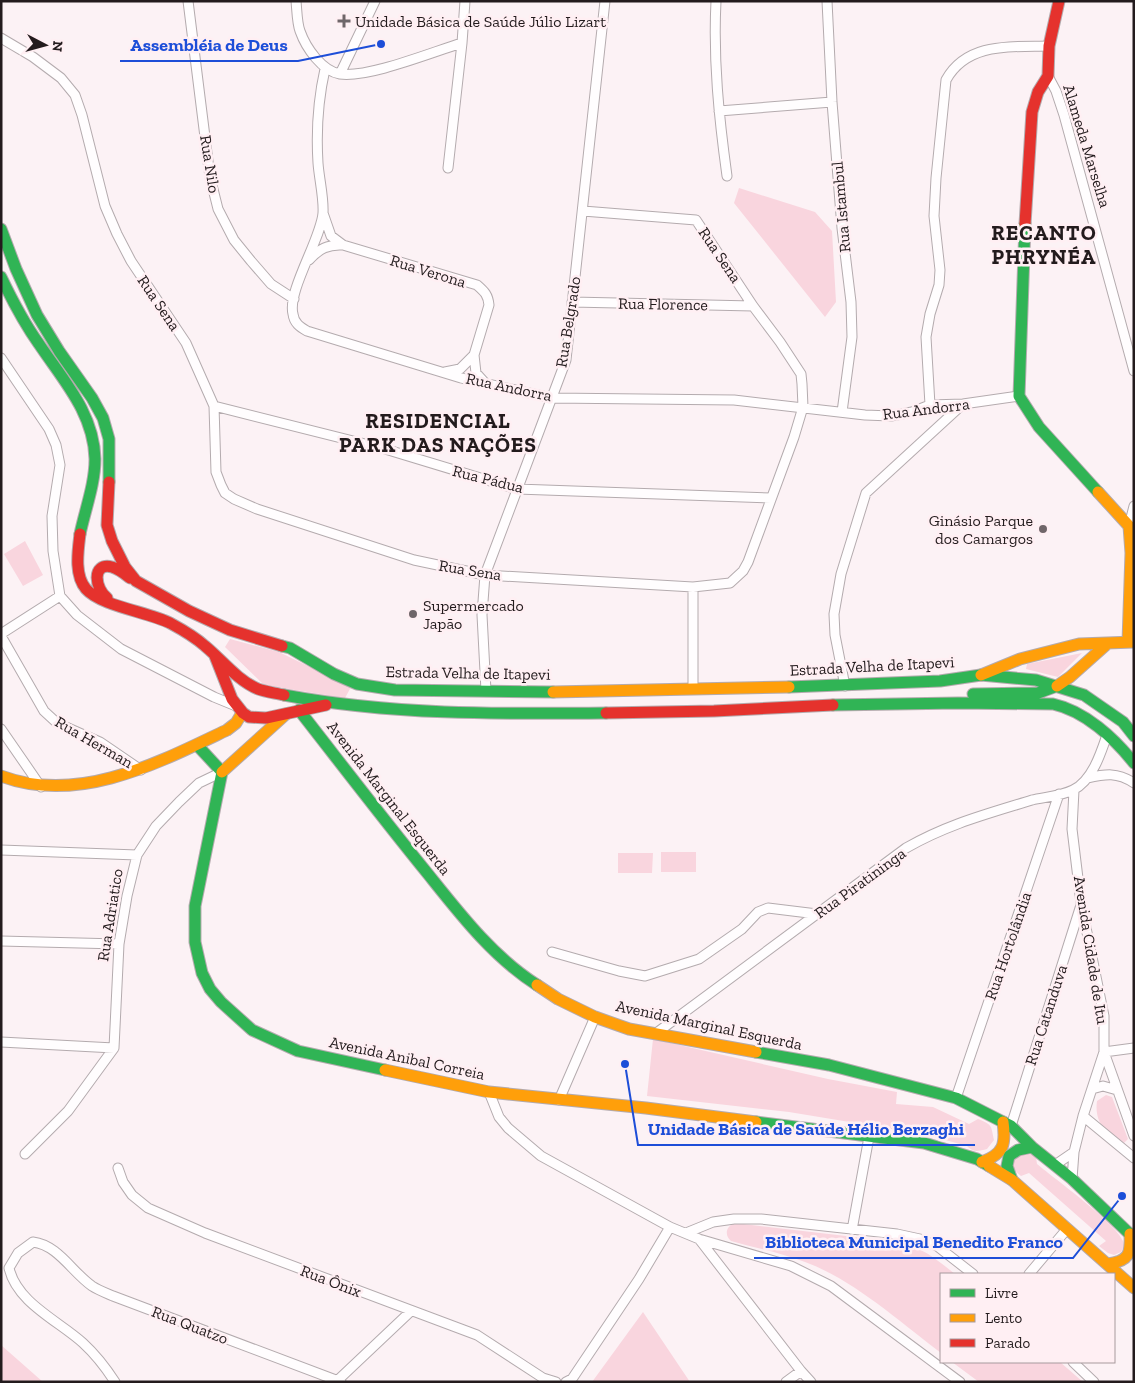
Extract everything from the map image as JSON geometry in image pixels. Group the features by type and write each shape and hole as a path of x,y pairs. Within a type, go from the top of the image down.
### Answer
{"main road":[{"path":"981,675 1020,659 1078,644 1131,642 1132,553 1129,526 1039,427 1019,396 1026,200 1032,112 1038,92 1048,76 1048,46 1060,1"},
{"name":"Estrada Velha de Itapevi","path":"1,228 4,245 37,315 59,351 92,398 103,418 109,439 107,525 118,555 136,581 189,611 230,630 290,648 334,674 357,684 395,690 590,692 845,686 940,681 981,675 1002,676 1036,680 1084,695 1123,722 1134,736"},
{"path":"1,277 19,314 77,397 89,420 95,461 79,547 78,571 83,586 91,594 155,616 193,635 214,652 238,676 259,689 334,704 396,711 501,715 702,711 934,701 1044,704 1065,708 1107,735 1134,762"},
{"path":"113,603 99,592 97,575 100,570 104,567 111,567 136,581"},
{"path":"934,701 950,694 1038,693 1069,679 1108,643"},
{"path":"214,652 229,693 239,709 249,718 286,714 334,704"},
{"path":"1,776 18,783 41,787 86,783 123,776 198,745 227,730 236,723 239,709"},
{"name":"Avenida Marginal Esquerda","path":"299,710 407,849 492,948 532,982 558,999 629,1029 829,1065 956,1098 1007,1124 1072,1178 1132,1236"},
{"name":"Rua Adriatico","path":"222,772 286,714"},
{"path":"198,745 212,764 222,772"},
{"name":"Avenida Anibal Correia","path":"222,772 194,918 195,942 202,974 210,989 221,1002 252,1030 298,1051 489,1092"},
{"path":"489,1092 646,1108 924,1143 948,1149 982,1162 1012,1180 1134,1288"},
{"path":"982,1162 991,1160 999,1154 1004,1146 1007,1124"},
{"path":"1012,1180 1006,1162 1010,1153 1017,1149 1032,1146"},
{"path":"1108,1264 1120,1263 1130,1253 1132,1236"}],"street":[{"name":"Rua Nilo","path":"188,1 210,177 218,209 234,240 251,261 271,284 294,299"},
{"path":"296,1 300,31 325,69 340,74 372,72 462,43"},
{"path":"340,74 375,1"},
{"path":"448,168 465,1"},
{"name":"Rua Belgrado","path":"486,690 482,615 485,576 566,360 605,1"},
{"name":"Rua Istambul","path":"827,1 832,102 842,228 851,302 852,338 842,412"},
{"path":"716,2 716,61 719,111 727,176"},
{"name":"Rua Sena","path":"1,38 61,78 76,95 105,206 117,234 131,261 186,343 214,406 216,472 220,485 234,499 257,509 414,560 485,576 693,587 730,583 748,562 794,437 803,407 804,395 800,374 696,220 583,211"},
{"path":"930,405 926,338 930,314 939,285 940,270 934,216 946,80 952,69 962,61 985,50 997,47 1048,46"},
{"name":"Rua Andorra","path":"325,69 321,88 317,138 323,213 294,299 292,314 297,325 307,331 486,384 552,398 734,400 891,416 912,412 930,405 963,404 1019,396"},
{"name":"Alameda Marselha","path":"1048,76 1056,91 1064,115 1134,371"},
{"path":"719,111 832,102"},
{"path":"323,213 331,236 343,245"},
{"path":"305,265 318,251 329,246 343,245"},
{"name":"Rua Verona","path":"343,245 477,285 485,292 490,305 474,355"},
{"name":"Rua Florence","path":"572,302 754,306"},
{"path":"443,372 460,369 474,355"},
{"path":"474,355 476,373 486,384"},
{"path":"1,358 49,429 56,445 60,465 52,516 53,551 60,596 77,615 121,650 239,709"},
{"path":"845,686 835,635 834,614 841,574 866,493 963,404"},
{"name":"Rua Pádua","path":"214,406 384,450 517,489 771,498"},
{"path":"1129,526 1134,506"},
{"path":"693,587 694,689"},
{"path":"1,635 60,596"},
{"name":"Rua Herman","path":"1,635 44,711 57,723 100,742 141,770"},
{"path":"1,730 41,787"},
{"name":"Rua Piratininga","path":"655,1034 906,848 958,823 1047,796 1074,790 1087,778 1098,760 1107,735"},
{"name":"Rua Adriatico","path":"114,1048 119,944 127,896 137,855 156,826 179,802 199,783 222,772"},
{"path":"1087,778 1105,774 1120,775 1134,783"},
{"name":"Avenida Cidade de Itu","path":"1074,790 1072,829 1081,904 1104,1016 1104,1052 1134,1136"},
{"name":"Rua Hortolândia","path":"956,1098 1059,794"},
{"path":"1,850 137,855"},
{"name":"Rua Catanduva","path":"1007,1124 1081,904"},
{"path":"552,952 619,971 645,976 699,959 742,929 758,912 768,908 817,914"},
{"path":"1,941 119,944"},
{"path":"559,1100 595,1016"},
{"path":"1,1042 114,1048"},
{"path":"25,1154 68,1111 114,1048"},
{"path":"1072,1178 1074,1152 1083,1116 1104,1052 1134,1048"},
{"path":"1092,1089 1103,1086 1117,1090"},
{"name":"Avenida Anibal Correia","path":"489,1092 499,1116 508,1128 541,1156 670,1227 699,1239 791,1266 831,1286 960,1382"},
{"path":"1083,1116 1134,1158"},
{"path":"852,1230 869,1137"},
{"path":"1055,1165 1074,1152"},
{"name":"Rua Ônix","path":"118,1168 132,1195 148,1208 204,1233 477,1335 544,1378 556,1382"},
{"path":"686,1233 713,1222 734,1218 761,1219 897,1234 920,1239 937,1246 972,1273"},
{"path":"566,1382 572,1379 616,1314 670,1227"},
{"path":"1030,1273 1067,1229"},
{"path":"699,1239 811,1382"},
{"name":"Rua Quatzo","path":"115,1382 84,1344 36,1307 16,1286 9,1268 18,1253 33,1242 44,1243 52,1248 92,1286 113,1296 340,1381"},
{"path":"340,1381 411,1311"},
{"path":"1074,1363 1094,1382"},
{"path":"786,1382 801,1371"}],"shaded area":[{"path":"739,188 815,212 832,231 836,302 825,317 734,203"},
{"path":"25,541 43,575 23,586 4,554"},
{"path":"230,639 279,652 351,687 345,698 264,685 225,647"},
{"path":"1082,653 1058,677 1026,669 1027,664"},
{"path":"661,852 696,852 696,872 661,872"},
{"path":"618,853 653,853 652,873 618,873"},
{"path":"653,1039 828,1079 897,1092 896,1104 933,1107 969,1124 978,1119 983,1121 990,1126 994,1140 987,1149 976,1151 967,1146 913,1131 789,1112 647,1096"},
{"path":"1106,1095 1112,1097 1128,1139 1124,1143 1107,1132 1099,1121 1097,1101"},
{"path":"1030,1152 1036,1157 1037,1164 1109,1223 1124,1243 1121,1252 1114,1255 1108,1253 1099,1246 1106,1241 1029,1173 1021,1176 1016,1172 1013,1164 1016,1158"},
{"path":"735,1223 889,1241 925,1252 954,1273 940,1273 940,1352 876,1303 841,1279 805,1262 731,1241 727,1236 730,1226"},
{"path":"643,1312 690,1382 592,1382"},
{"path":"1,1345 43,1382 1,1382"},
{"path":"953,1363 1061,1363 1083,1382 979,1382"}],"traffic: fast":[{"path":"1025,224 1019,396 1039,427 1098,492"},
{"path":"1,229 16,269 37,315 59,351 92,398 103,418 109,439 109,482"},
{"path":"1,277 28,328 76,398 89,427 93,442 95,468 80,534"},
{"path":"282,646 290,648 334,674 357,684 395,690 553,692"},
{"path":"789,687 940,681 981,675 1036,680 1084,695 1123,722 1134,736"},
{"path":"973,694 1038,693 1057,686"},
{"path":"284,695 324,702 404,710 485,713 606,713"},
{"path":"833,705 1053,704 1076,713 1098,727 1134,763"},
{"path":"299,710 465,919 506,961 537,985"},
{"path":"197,745 222,772"},
{"path":"222,772 195,906 195,942 202,973 210,989 221,1002 252,1030 298,1051 385,1070"},
{"path":"756,1052 829,1065 956,1098 1011,1126 1032,1147 1072,1179 1134,1238"},
{"path":"756,1122 924,1143 977,1159 989,1166"},
{"path":"1012,1180 1007,1166 1009,1156 1018,1150 1032,1147"}],"traffic: slow":[{"path":"1098,492 1129,526 1131,553 1128,642"},
{"path":"981,675 1020,659 1079,644 1134,642"},
{"path":"1057,686 1107,644"},
{"path":"553,692 789,687"},
{"path":"1,776 30,784 59,786 88,783 117,776 145,767 227,730 236,723 242,713"},
{"path":"222,772 286,714"},
{"path":"537,985 558,999 595,1017 629,1029 756,1052"},
{"path":"385,1070 489,1092 646,1108 756,1122"},
{"path":"982,1162 995,1155 1002,1147 1004,1136 1003,1122"},
{"path":"989,1166 1012,1180 1134,1288"},
{"path":"1108,1264 1120,1261 1127,1255 1130,1247 1130,1234"}],"traffic: jam":[{"path":"1025,224 1032,112 1038,92 1048,76 1049,46 1059,1"},
{"path":"109,482 107,525 112,541 125,567 136,581 189,611 230,630 282,646"},
{"path":"80,534 78,570 82,583 93,595 102,600 170,623 197,640 250,685 261,690 284,695"},
{"path":"107,598 98,583 97,577 101,568 112,567 130,578"},
{"path":"215,656 232,699 243,713 249,717 266,718 326,705"},
{"path":"606,713 714,711 833,705"}],"place":[{"name":"Unidade Básica de Saúde Júlio Lizart","path":"344,21"},
{"name":"Assembléia de Deus","path":"381,44"},
{"name":"Ginásio Parque dos Camargos","path":"1043,529"},
{"name":"Supermercado Japão","path":"413,614"},
{"name":"Unidade Básica de Saúde Hélio Berzaghi","path":"625,1064"},
{"name":"Biblioteca Municipal Benedito Franco","path":"1122,1196"}],"district":[{"name":"RECANTO PHRYNÉA","path":"1044,244"},
{"name":"RESIDENCIAL PARK DAS NAÇÕES","path":"438,432"}]}
